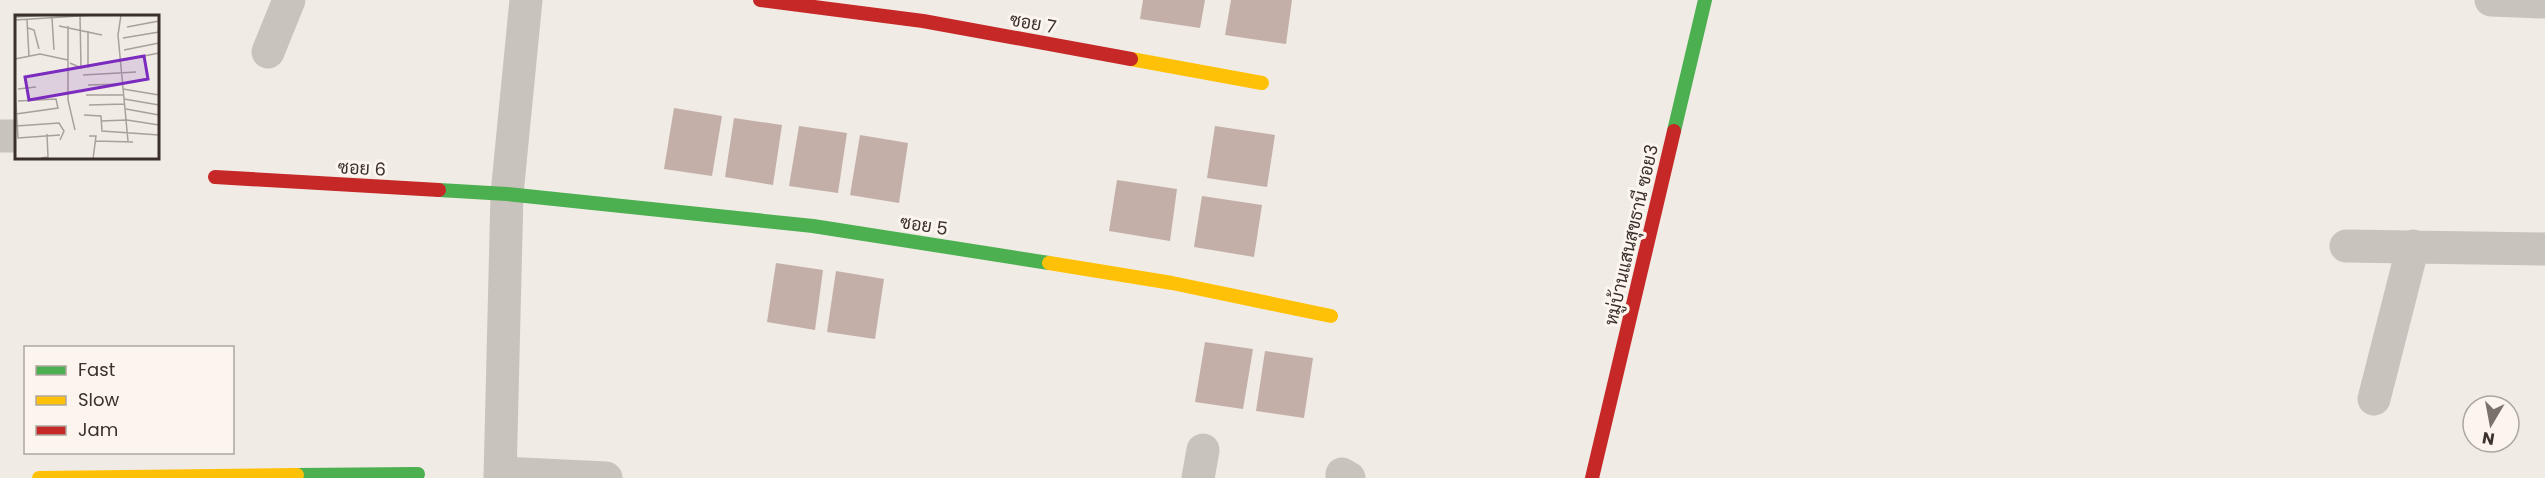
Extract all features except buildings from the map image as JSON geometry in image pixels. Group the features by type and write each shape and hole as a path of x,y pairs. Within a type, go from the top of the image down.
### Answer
{"street":[{"path":"268,52 288,0"},
{"path":"526,0 507,194 500,476 606,478"},
{"name":"ซอย 7","path":"760,0 922,21 1262,83"},
{"name":"หมู่บ้านแสนสุขธานี ซอย3","path":"1592,478 1705,0"},
{"path":"2491,0 2545,2"},
{"name":"ซอย 6","path":"215,177 507,194"},
{"name":"ซอย 5","path":"507,194 813,226 1172,283 1331,316"},
{"path":"2346,246 2545,249"},
{"path":"2374,399 2413,246"},
{"path":"39,478 418,474"},
{"path":"1341,478 1342,474 1349,478"}],"traffic: fast":[{"path":"1674,131 1705,0"},
{"path":"439,190 507,194 813,226 1049,263"},
{"path":"297,475 418,474"}],"traffic: slow":[{"path":"1131,59 1262,83"},
{"path":"1049,263 1172,283 1331,316"},
{"path":"39,478 297,475"}],"traffic: jam":[{"path":"760,0 923,21 1131,59"},
{"path":"1592,478 1674,131"},
{"path":"215,177 439,190"}]}
